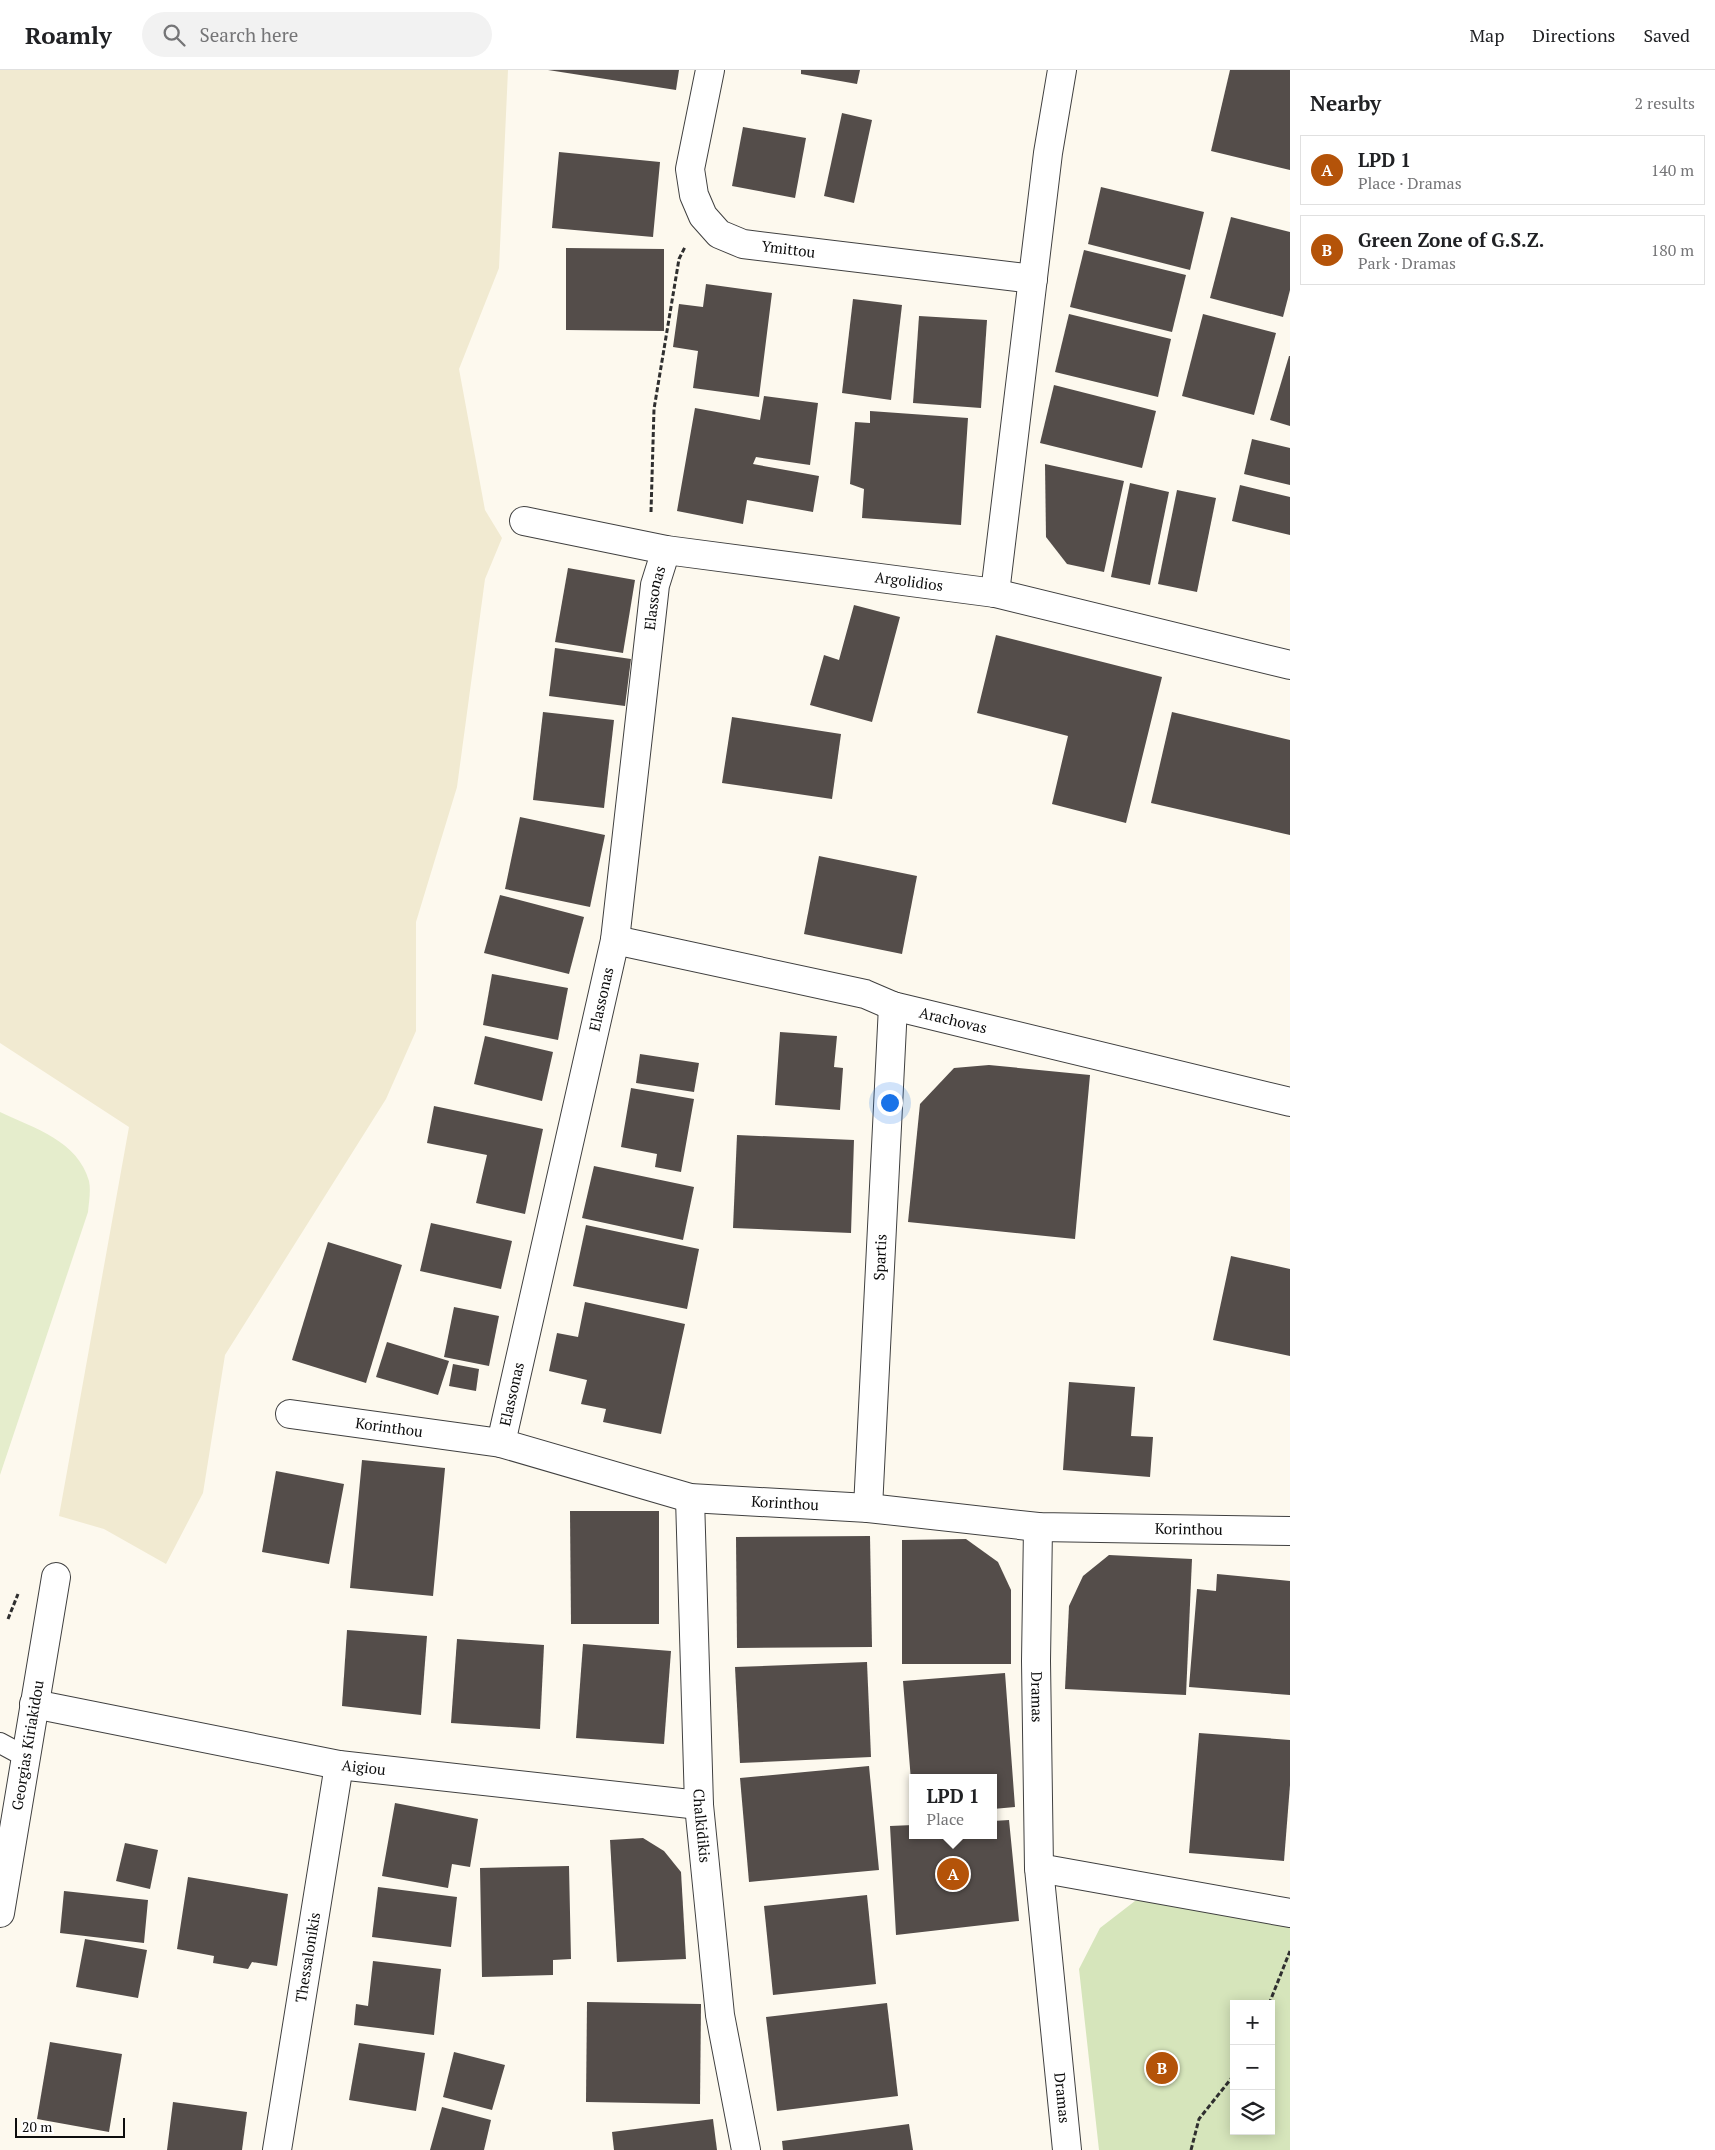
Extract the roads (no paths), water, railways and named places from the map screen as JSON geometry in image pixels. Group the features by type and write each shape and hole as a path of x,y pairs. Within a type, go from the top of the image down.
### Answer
{"street":[{"name":"Ymittou","path":"710,70 690,169 694,194 703,216 719,234 743,244 1033,278"},
{"path":"995,593 1048,153 1062,70"},
{"name":"Argolidios","path":"524,521 666,550 995,593 1290,665"},
{"name":"Elassonas","path":"501,1443 615,940 656,584 666,550"},
{"name":"Arachovas","path":"615,940 865,994 893,1006 1290,1102"},
{"name":"Spartis","path":"868,1508 893,1006"},
{"name":"Korinthou","path":"290,1414 501,1443 690,1498 868,1508 1038,1527 1290,1531"},
{"name":"Chalkidikis","path":"690,1498 699,1805 720,2015 746,2150"},
{"name":"Dramas","path":"1038,1527 1036,1661 1039,1868 1067,2150"},
{"name":"Georgias Kiriakidou","path":"0,1913 4,1859 26,1756 56,1577"},
{"name":"Aigiou","path":"34,1704 339,1765 699,1805"},
{"name":"Thessalonikis","path":"277,2150 339,1765"},
{"path":"1039,1868 1290,1913"}],"lane":[{"path":"0,1744 26,1756"}],"place":[{"name":"LPD 1","path":"953,1874"},
{"name":"Green Zone of G.S.Z.","path":"1162,2068"}]}
